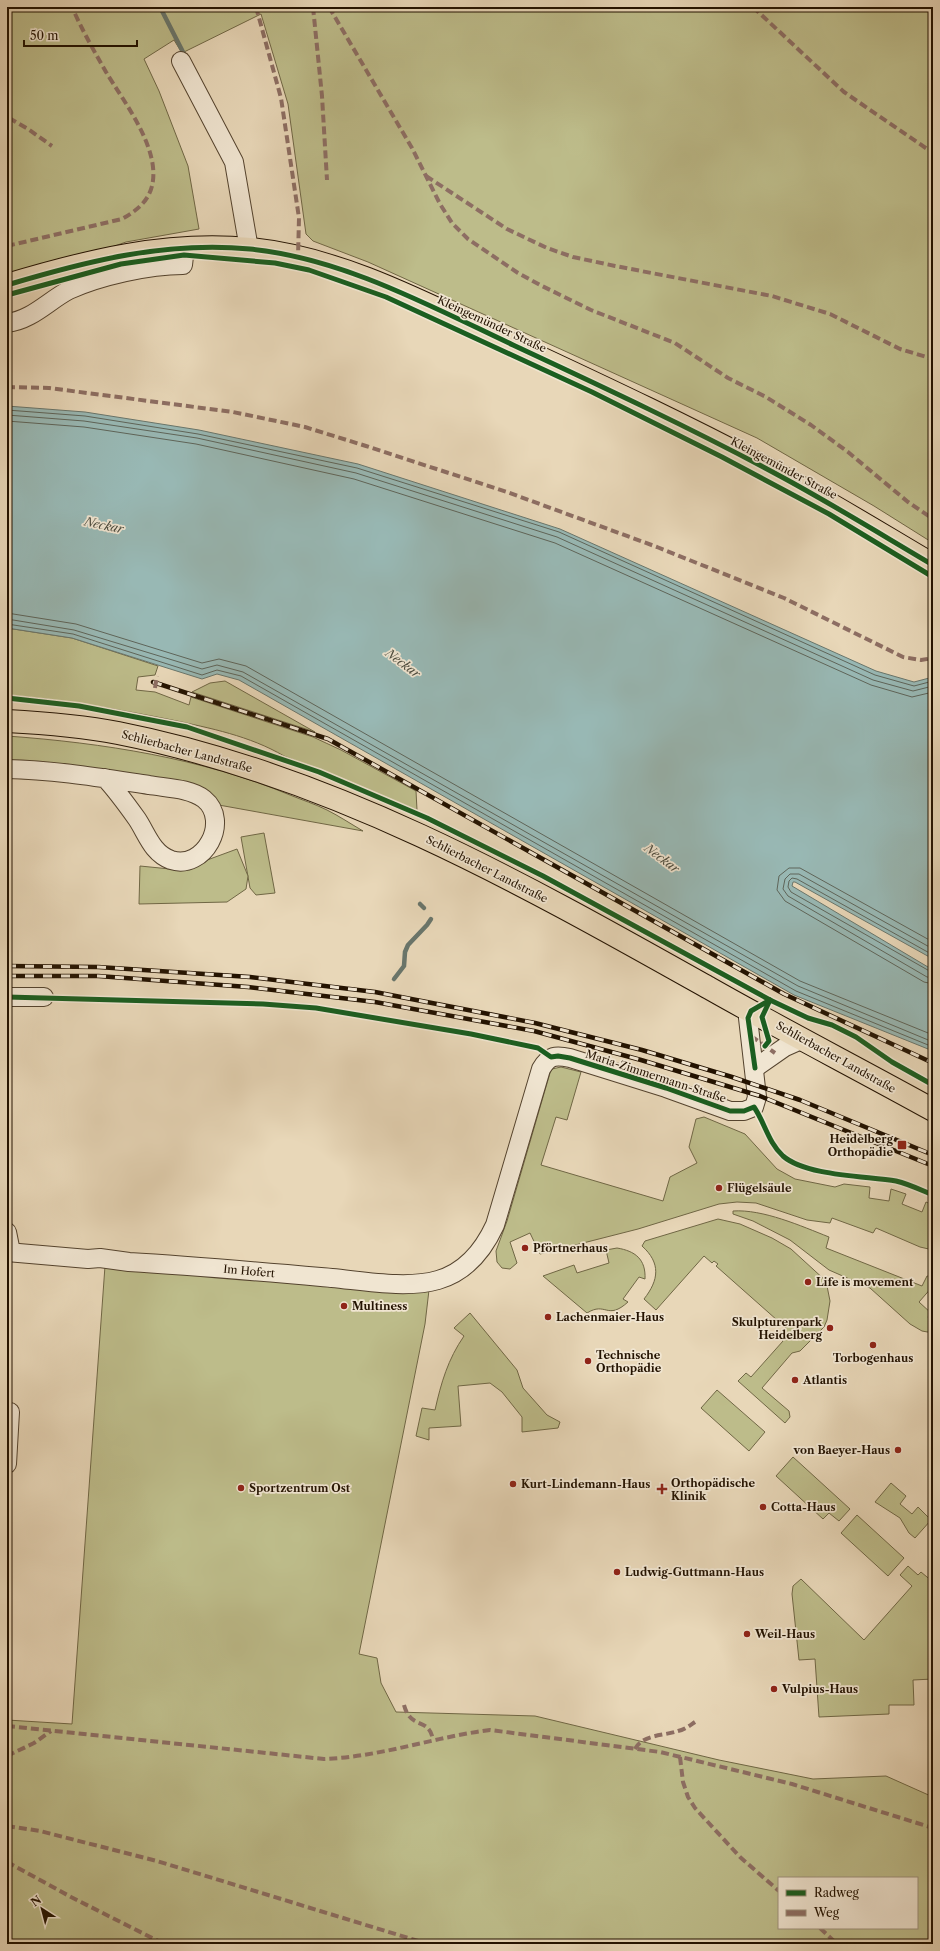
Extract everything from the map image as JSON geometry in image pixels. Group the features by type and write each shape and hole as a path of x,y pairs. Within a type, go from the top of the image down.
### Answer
{"main road":[{"name":"Kleingemünder Straße","path":"7,285 95,260 132,253 185,247 249,249 298,257 326,264 372,280 463,321 727,448 846,513 933,565"},
{"name":"Schlierbacher Landstraße","path":"7,721 74,727 131,736 222,758 311,788 391,821 475,861 627,941 751,1011 933,1110"}],"street":[{"path":"181,61 234,162 249,249"},
{"path":"7,323 26,318 70,290 115,275 163,266 183,265 185,247"},
{"path":"7,769 44,771 105,778 192,792 205,800 213,812 215,833 209,845 201,854 186,860 172,860 163,855 153,847 138,821 105,778"},
{"path":"7,997 44,997"},
{"name":"Maria-Zimmermann-Straße","path":"482,1251 495,1225 541,1069 551,1057 558,1056 570,1058 735,1112 750,1110 757,1102 755,1068 748,1018 751,1011"},
{"path":"755,1068 784,1047 803,1039"},
{"path":"7,1232 9,1252"},
{"name":"Im Hofert","path":"9,1252 417,1284 439,1280 450,1275 465,1266 482,1251"},
{"path":"7,1464 10,1412"}],"shaded area":[{"path":"7,7 141,7 142,11 159,7 933,7 933,543 874,506 757,438 368,262 313,241 306,234 288,104 261,14 182,53 174,40 144,59 159,91 188,166 199,229 126,242 7,284"},
{"path":"7,628 72,638 158,666 155,675 138,677 136,690 155,692 189,705 191,697 313,737 341,750 416,791 417,810 284,756 258,743 230,734 201,726 110,709 48,699 7,695"},
{"path":"225,681 315,732 192,692 210,683"},
{"path":"7,736 115,748 151,754 222,771 256,782 318,806 363,831 91,782 7,778"},
{"path":"264,833 275,893 256,895 250,888 241,837"},
{"path":"237,849 248,876 246,889 227,902 139,904 140,866 180,870"},
{"path":"561,1067 581,1072 567,1120 556,1117 541,1165 663,1201 670,1177 697,1163 689,1147 696,1119 704,1117 745,1134 777,1169 795,1179 835,1187 844,1184 870,1187 869,1198 889,1201 891,1189 906,1194 902,1204 922,1212 926,1202 933,1205 933,1250 920,1247 876,1228 873,1233 832,1218 830,1223 807,1220 756,1203 737,1202 719,1204 638,1229 540,1254 530,1233 510,1242 517,1263 510,1269 502,1268 497,1262 496,1251 507,1221 550,1073 552,1069"},
{"path":"733,1211 745,1211 769,1215 794,1223 829,1237 826,1248 922,1286 927,1276 933,1277 933,1286 919,1302 931,1313 928,1317 933,1324 933,1333 922,1331 910,1324 870,1288 829,1270 790,1240 753,1221 733,1214"},
{"path":"718,1219 740,1224 772,1238 791,1249 826,1281 830,1301 827,1320 824,1327 800,1351 792,1353 762,1388 789,1411 790,1417 785,1423 738,1381 746,1373 751,1377 783,1341 779,1336 786,1328 716,1266 718,1264 714,1261 712,1263 704,1256 656,1310 644,1299 653,1285 656,1272 652,1259 642,1246 645,1241"},
{"path":"617,1248 629,1251 638,1257 644,1266 645,1279 639,1277 623,1299 628,1302 615,1310 611,1311 598,1309 587,1313 543,1276 574,1265 577,1273 609,1263 606,1250"},
{"path":"105,1266 429,1290 425,1324 359,1654 377,1658 381,1683 396,1712 535,1716 719,1760 813,1779 886,1776 933,1797 933,1944 7,1944 7,1720 72,1724"},
{"path":"470,1313 517,1370 523,1388 547,1415 560,1422 558,1428 522,1432 522,1417 502,1392 490,1383 458,1386 461,1426 429,1428 429,1440 416,1436 422,1408 435,1410 446,1372 458,1345 464,1336 454,1328"},
{"path":"717,1390 765,1432 749,1451 701,1408"},
{"path":"793,1457 850,1509 839,1521 829,1513 823,1519 776,1476"},
{"path":"891,1483 906,1496 900,1504 912,1514 918,1507 931,1520 915,1538 909,1533 900,1518 875,1502"},
{"path":"857,1515 904,1558 888,1576 841,1533"},
{"path":"908,1566 918,1575 921,1572 933,1582 933,1592 930,1593 933,1604 933,1679 913,1680 914,1705 889,1705 889,1714 819,1717 815,1659 799,1660 792,1594 793,1586 801,1579 864,1640 912,1586 900,1575"}],"water":[{"name":"Neckar","path":"7,406 85,412 199,430 358,464 560,529 876,671 914,682 933,677 933,959 795,882 793,882 792,886 933,970 933,1051 794,995 239,680 217,674 202,679 72,638 7,628"}],"waterway":[{"path":"160,7 184,54"},
{"path":"420,904 424,908"},
{"path":"394,979 404,966 405,952 408,945 431,919"}],"railway":[{"path":"153,682 328,739 784,994 933,1063"},
{"path":"7,966 98,967 250,977 375,992 535,1023 642,1050 732,1077 800,1100 933,1155"},
{"path":"7,976 98,976 248,987 375,1002 534,1031 641,1060 760,1096 933,1166"}],"marked path":[{"path":"7,246 122,219 141,206 148,197 152,186 153,172 151,157 139,126 106,72 72,7"},
{"path":"256,7 281,98 299,218 298,257"},
{"path":"313,7 322,96 327,180"},
{"path":"329,7 412,148 440,204 452,223 468,239 518,273 540,285 591,310 675,343 728,378 766,397 811,425 848,452 908,502 933,519"},
{"path":"753,7 844,92 933,153"},
{"path":"9,118 52,146"},
{"path":"426,176 507,229 547,248 573,257 615,266 772,296 830,314 900,349 933,359"},
{"path":"7,387 49,388 233,412 305,427 507,492 657,547 784,598 903,657 921,660 933,658"},
{"path":"155,688 157,676"},
{"path":"751,1036 775,1053"},
{"path":"404,1705 411,1718 428,1728 433,1740"},
{"path":"635,1749 639,1744 648,1738 672,1733 686,1728 695,1722"},
{"path":"7,1726 324,1759 366,1755 448,1737 490,1730 660,1752 792,1784 933,1828"},
{"path":"7,1756 34,1743 51,1731"},
{"path":"680,1757 683,1782 688,1797 695,1808 740,1857 778,1890"},
{"path":"7,1826 40,1831 157,1861 428,1944"},
{"path":"7,1862 71,1897 164,1944"},
{"path":"821,1929 837,1944"}],"cycle path":[{"path":"7,285 97,261 127,255 188,248 219,247 250,249 284,254 318,262 352,273 418,300 681,425 799,487 933,565"},
{"path":"7,295 121,264 184,255 275,263 309,270 386,297 592,392 722,457 829,514 933,577"},
{"path":"7,698 79,706 187,727 319,772 427,818 543,876 770,1000 808,1018 832,1025 856,1037 892,1062 933,1085"},
{"path":"7,997 263,1004 316,1008 471,1034 538,1048 551,1057 558,1056 570,1058 666,1088 730,1111 744,1111 754,1107 770,1139 778,1151 793,1163 806,1168 836,1174 896,1181 910,1185 933,1195"},
{"path":"765,1046 769,1041 762,1017 770,1000"},
{"path":"755,1068 748,1018 751,1011 770,1000"}],"place":[{"name":"Heidelberg Orthopädie","path":"902,1145"},
{"name":"Flügelsäule","path":"719,1188"},
{"name":"Pförtnerhaus","path":"525,1248"},
{"name":"Life is movement","path":"808,1282"},
{"name":"Multiness","path":"344,1306"},
{"name":"Lachenmaier-Haus","path":"548,1317"},
{"name":"Skulpturenpark Heidelberg","path":"830,1328"},
{"name":"Torbogenhaus","path":"873,1345"},
{"name":"Technische Orthopädie","path":"588,1361"},
{"name":"Atlantis","path":"795,1380"},
{"name":"von Baeyer-Haus","path":"898,1450"},
{"name":"Kurt-Lindemann-Haus","path":"513,1484"},
{"name":"Sportzentrum Ost","path":"241,1488"},
{"name":"Orthopädische Klinik","path":"662,1489"},
{"name":"Cotta-Haus","path":"763,1507"},
{"name":"Ludwig-Guttmann-Haus","path":"617,1572"},
{"name":"Weil-Haus","path":"747,1634"},
{"name":"Vulpius-Haus","path":"774,1689"}]}
